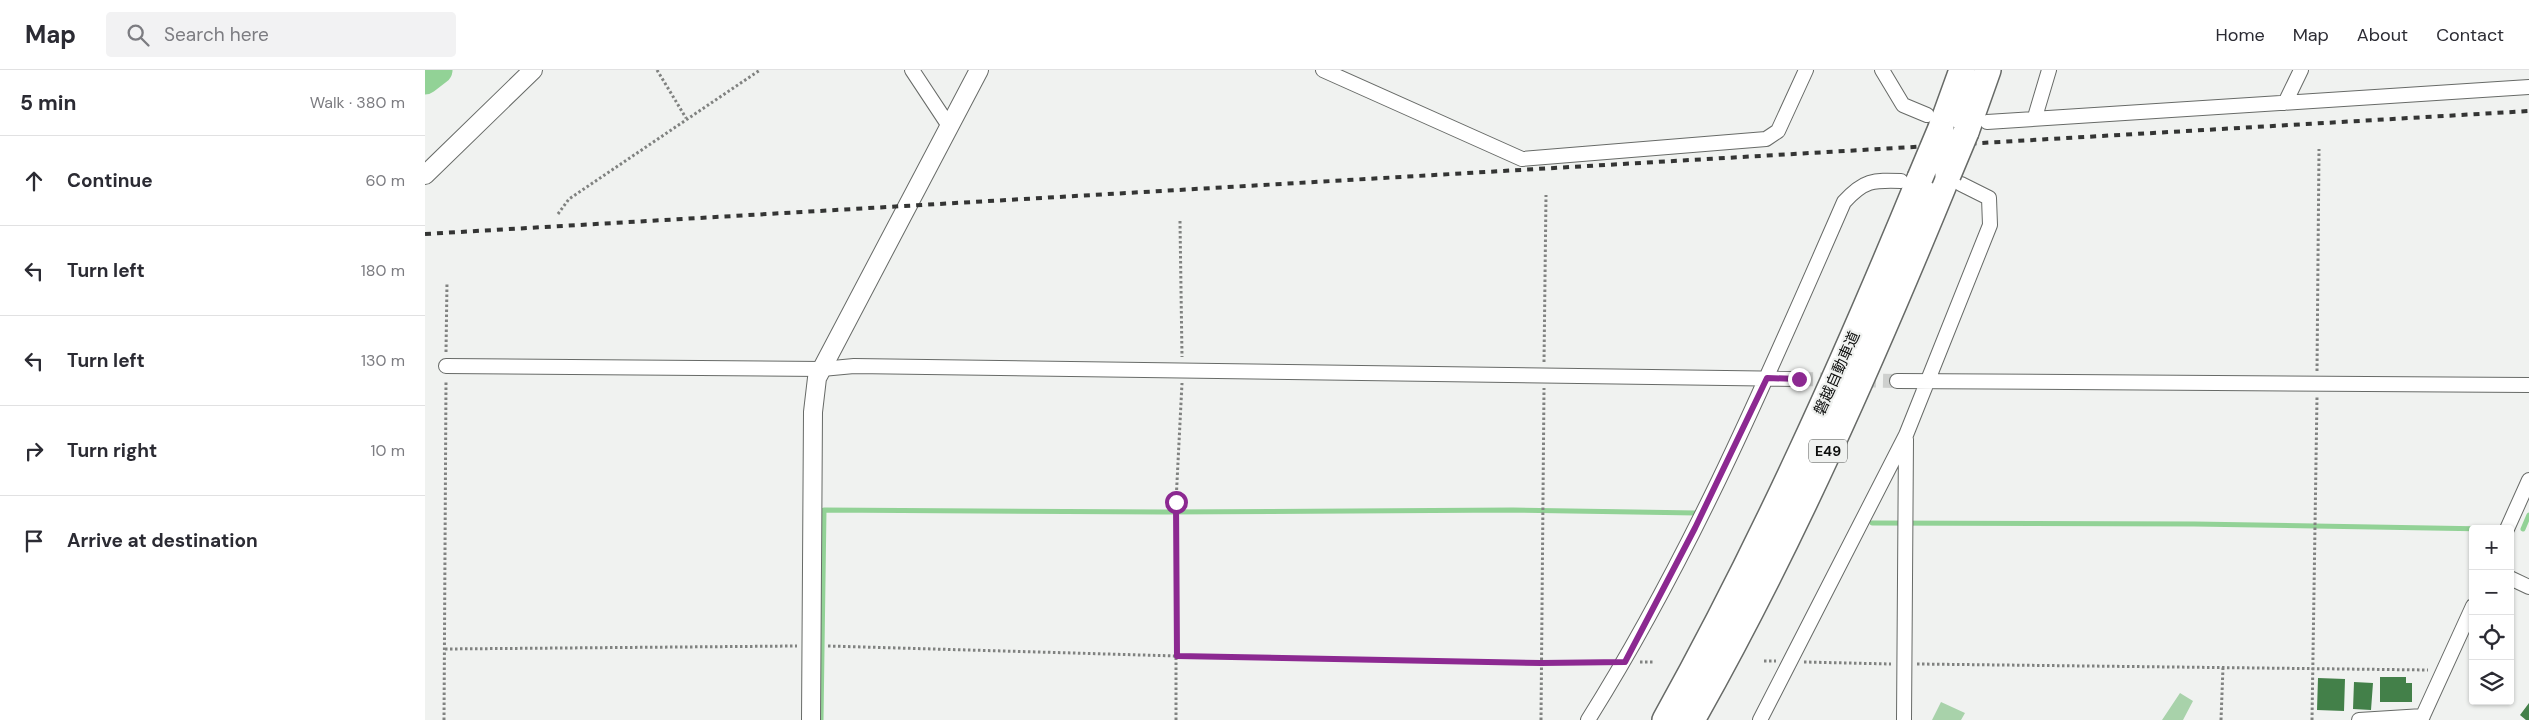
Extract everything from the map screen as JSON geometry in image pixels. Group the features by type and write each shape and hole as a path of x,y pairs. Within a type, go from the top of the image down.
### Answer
{"highway":[{"name":"磐越自動車道","path":"1665,720 1775,507 1877,285 1911,180 1934,121 1962,70"},
{"name":"磐越自動車道","path":"1693,720 1750,610 1823,460 1901,290 1955,180 1976,127 1988,70"}],"street":[{"path":"425,175 455,148 533,70"},
{"path":"912,70 949,126"},
{"path":"811,720 813,412 815,387 821,369 979,70"},
{"path":"1323,70 1522,159 1766,139 1778,131 1806,70"},
{"path":"1882,70 1903,105 1934,121"},
{"path":"2035,117 2049,70"},
{"path":"2285,103 2301,70"},
{"path":"1976,127 2035,117 2124,115 2529,87"},
{"path":"1588,720 1625,662 1703,512 1767,378 1844,202 1857,188 1873,180 1911,180"},
{"path":"1760,720 1906,435 1926,381 1991,225 1989,198 1955,180"},
{"path":"446,366 821,369 854,366 1799,379"},
{"path":"1897,381 2529,385"},
{"path":"1904,720 1906,435"},
{"path":"2509,525 2529,480"},
{"path":"2514,580 2529,587"},
{"path":"2359,720 2422,718 2469,615"}],"path":[{"path":"657,70 686,118"},
{"path":"557,214 569,199 686,118 760,70"},
{"path":"2312,720 2319,149"},
{"path":"1541,720 1546,195"},
{"path":"444,720 447,282"},
{"path":"1176,502 1176,720"},
{"path":"445,649 811,646"},
{"path":"835,646 1177,656 1541,663 1625,662"},
{"path":"1764,661 2444,670"},
{"path":"2221,720 2223,667"}],"green space":[{"path":"2180,693 2193,701 2183,720 2162,720"},
{"path":"1941,702 1965,713 1961,720 1932,720"}],"building":[{"path":"2380,677 2406,677 2406,683 2412,683 2412,702 2380,702"},
{"path":"2318,678 2345,679 2344,711 2317,710"},
{"path":"2354,682 2373,683 2371,710 2353,709"},
{"path":"2529,703 2529,720 2526,720 2520,715"}],"waterway":[{"path":"425,80 438,70"},
{"path":"821,720 824,510 1165,512 1513,510 1696,513"},
{"path":"2523,529 2529,515"},
{"path":"1872,523 2194,524 2469,529"}],"tunnel":[{"path":"1799,379 1897,381"}],"railway":[{"path":"425,234 2529,111"}],"route":[{"path":"1176,502 1177,656 1541,663 1625,662 1695,528 1767,378 1799,379"}]}
